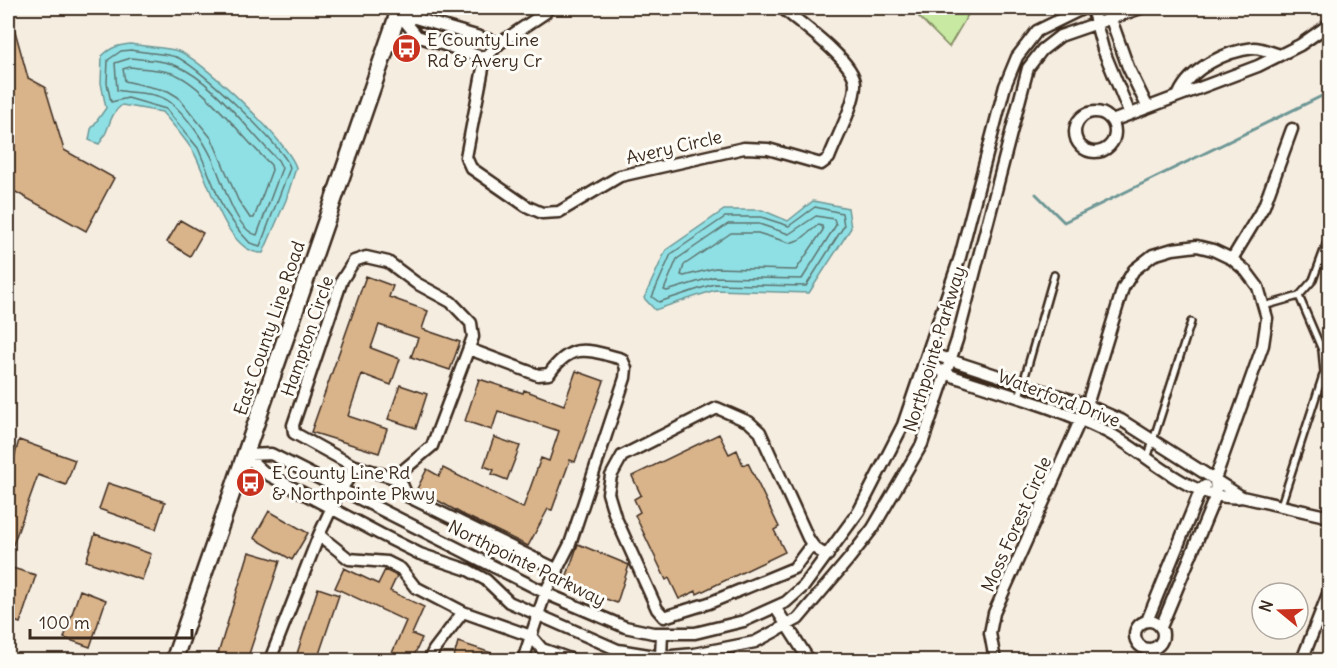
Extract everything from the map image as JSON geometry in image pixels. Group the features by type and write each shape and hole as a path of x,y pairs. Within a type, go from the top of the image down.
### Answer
{"main road":[{"name":"East County Line Road","path":"174,660 396,9"}],"street":[{"path":"396,9 417,36 485,58 500,43 545,13 548,8"},
{"name":"Avery Circle","path":"485,58 466,157 471,168 526,206 542,213 559,212 620,176 744,148 768,149 811,163 821,164 829,158 854,94 855,81 850,71 831,49 782,8"},
{"name":"Northpointe Parkway","path":"245,455 271,454 546,591 625,627 662,633 695,633 744,621 786,602 804,586 859,511 903,425 929,353 973,214 1010,70 1021,51 1038,31 1084,8"},
{"path":"1092,8 1129,112"},
{"name":"Northpointe Parkway","path":"245,455 265,473 420,554 477,575 510,602 618,650 661,657 694,657 755,642 798,619 873,528 922,444 951,359 1028,68 1035,58 1060,36 1096,24 1109,13 1141,8"},
{"path":"396,9 500,43"},
{"path":"1109,13 1128,67 1147,106"},
{"path":"1112,121 1129,112 1179,94 1191,93 1258,66 1277,54 1300,45 1329,24"},
{"path":"1179,94 1186,80 1204,66 1226,57 1256,48 1277,54"},
{"path":"1215,479 1201,489 1148,621 1138,626 1135,635 1137,644 1146,650 1160,646 1164,636 1161,627 1216,495 1215,479 1263,345 1267,318 1258,287 1246,271 1232,259 1264,207 1292,129"},
{"path":"988,150 1006,154"},
{"name":"Moss Forest Circle","path":"995,660 990,633 994,613 1088,405 1123,288 1134,270 1153,255 1173,249 1197,246 1214,250 1232,259"},
{"name":"Hampton Circle","path":"366,256 388,262 416,283 451,302 471,323 473,337 469,349 432,446 393,478 352,465 294,433 293,425 342,280 354,261 366,256"},
{"path":"469,349 538,375 549,374 569,353 583,349 622,359 626,368 625,378 596,468 558,570 546,591 523,660"},
{"name":"Waterford Drive","path":"929,353 1088,405 1136,430 1242,497 1329,517"},
{"name":"Waterford Drive","path":"925,364 942,369 946,374 1080,421 1128,444 1182,481 1201,489 1229,499 1242,497"},
{"path":"992,389 997,375"},
{"path":"812,544 794,568 709,603 664,617 657,609 615,516 608,493 611,476 622,456 717,408 749,423 760,432 812,544 816,551 828,555"},
{"path":"1128,444 1136,430"},
{"path":"270,660 319,535 340,490 352,474 352,465"},
{"path":"398,475 407,496 558,570"},
{"path":"319,535 350,560 387,562 401,569 414,587 463,612 531,636 542,649 573,660"},
{"path":"1179,543 1194,549"},
{"path":"1302,660 1329,590"},
{"path":"775,607 809,660"},
{"path":"429,660 463,612"},
{"path":"1148,621 1161,627"},
{"path":"661,657 662,633"}],"lane":[{"path":"1264,306 1299,296 1313,280 1329,234"},
{"path":"1018,399 1054,275"},
{"path":"1280,507 1324,372 1322,350 1299,296"},
{"path":"1148,456 1191,322"}],"green space":[{"path":"910,8 972,8 949,47"}],"water":[{"path":"131,44 178,51 190,57 244,104 291,157 296,168 286,200 263,253 250,250 239,242 229,229 194,153 162,112 122,105 114,114 99,144 89,140 91,129 106,108 101,83 102,56 115,47"},
{"path":"813,201 848,208 851,228 809,293 715,290 655,310 644,298 666,250 724,210 762,210 788,221"}],"building":[{"path":"10,13 28,78 45,87 64,150 114,178 86,231 12,190 8,175 8,14"},
{"path":"180,220 203,233 190,256 167,242"},
{"path":"366,276 393,286 389,297 428,311 422,329 460,342 450,370 411,357 418,338 379,325 371,348 400,359 391,385 362,374 348,416 387,429 379,453 311,432"},
{"path":"576,371 604,381 575,462 570,460 552,510 548,509 528,546 417,489 427,469 439,476 443,468 523,508 541,458 549,461 559,431 498,411 492,430 465,421 479,379 523,393 524,390 564,405"},
{"path":"400,385 427,394 416,428 388,419"},
{"path":"719,434 729,454 737,450 743,465 748,463 779,527 774,530 785,552 697,594 696,591 679,599 669,578 666,580 635,515 640,512 634,499 641,495 632,476"},
{"path":"494,437 520,446 507,480 492,474 494,470 484,466"},
{"path":"19,440 75,460 66,485 38,475 9,556 8,480"},
{"path":"108,483 165,502 156,529 99,509"},
{"path":"269,511 308,533 292,560 254,538"},
{"path":"95,534 151,554 142,580 86,561"},
{"path":"578,544 629,565 617,603 564,584"},
{"path":"249,552 280,561 247,660 239,660 218,654"},
{"path":"9,567 36,575 20,623 8,619"},
{"path":"344,568 378,584 385,570 397,576 390,591 424,607 412,634 422,638 412,660 389,660 406,621 335,588"},
{"path":"318,588 339,595 317,660 295,660"},
{"path":"80,590 106,600 90,647 64,638"},
{"path":"458,642 510,659 453,660"}],"waterway":[{"path":"1036,194 1064,222 1330,92"}],"place":[{"name":"E County Line Rd & Avery Cr","path":"406,49"},
{"name":"E County Line Rd & Northpointe Pkwy","path":"251,482"}]}
